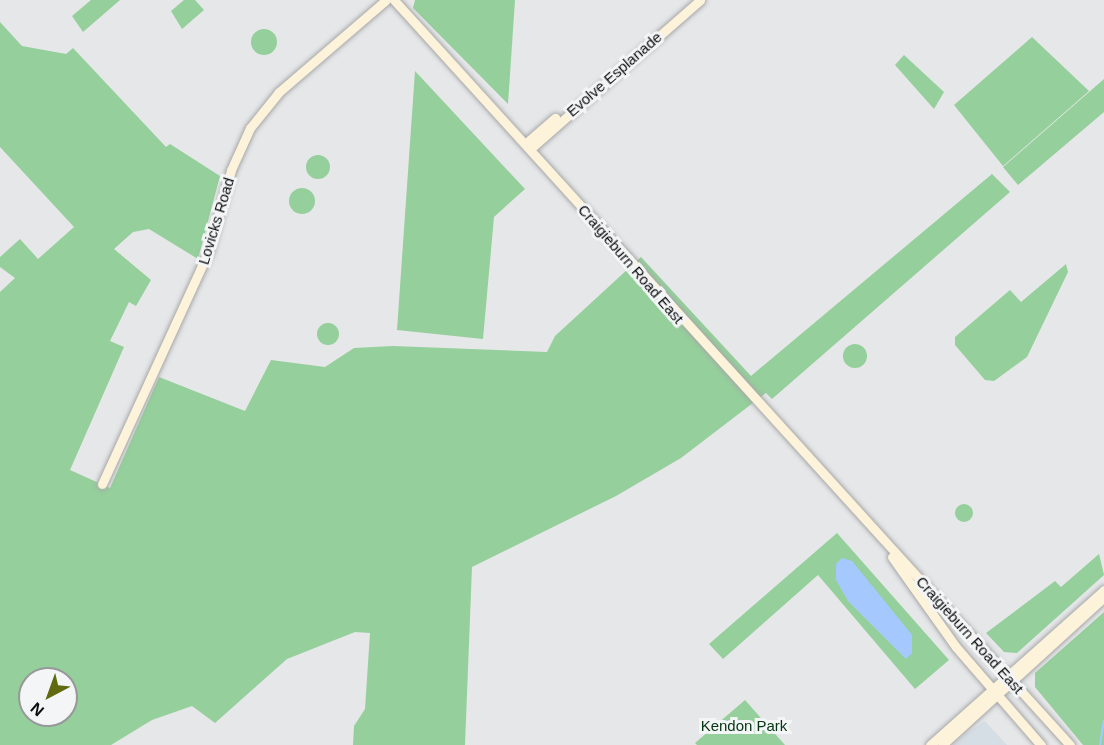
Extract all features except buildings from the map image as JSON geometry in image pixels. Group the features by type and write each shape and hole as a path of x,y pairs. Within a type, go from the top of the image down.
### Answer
{"main road":[{"name":"Lovicks Road","path":"102,484 205,262 231,170 250,128 279,92 386,0"},
{"name":"Craigieburn Road East","path":"394,0 1070,745"},
{"name":"Evolve Esplanade","path":"527,146 665,26 691,0"},
{"name":"Evolve Esplanade","path":"665,26 700,0"},
{"name":"Craigieburn Road East","path":"869,526 995,694 1041,745"},
{"path":"942,745 1104,590"},
{"path":"1010,679 1104,597"},
{"path":"930,745 995,694"}],"shaded area":[{"path":"985,721 1007,745 953,745 965,734"}],"green space":[{"path":"91,0 120,0 83,32 72,16"},
{"path":"184,0 195,0 204,10 182,29 171,11"},
{"path":"415,0 515,0 508,104 413,8"},
{"path":"0,22 22,46 66,54 73,48 166,147 170,144 220,176 198,259 149,229 133,232 114,249 151,280 136,306 129,302 110,341 124,347 70,470 110,488 159,377 245,411 271,360 325,367 354,348 393,346 547,352 555,336 641,257 751,376 992,174 1010,192 772,399 766,393 681,458 616,496 472,567 465,745 353,745 354,726 365,709 370,633 355,632 287,659 215,723 192,706 152,720 111,745 0,745 0,292 15,278 0,267 0,257 20,239 38,259 74,227 0,147"},
{"path":"264,29 274,32 277,42 274,52 264,55 254,52 251,42 254,32"},
{"path":"1032,37 1089,91 1003,166 954,105"},
{"path":"904,55 944,92 934,109 895,65"},
{"path":"415,71 525,189 494,217 483,339 397,330"},
{"path":"1104,79 1104,112 1018,185 1003,167"},
{"path":"318,155 327,158 330,167 327,176 318,179 309,176 306,167 309,158"},
{"path":"302,188 311,192 315,201 311,210 302,214 293,210 289,201 293,192"},
{"path":"1066,264 1068,272 1027,357 994,381 985,380 955,345 955,337 1010,290 1021,302"},
{"path":"328,323 336,326 339,334 336,342 328,345 320,342 317,334 320,326"},
{"path":"855,344 860,345 866,351 866,361 860,367 855,368 850,367 844,361 843,356 844,351 850,345"},
{"path":"960,504 968,504 973,509 971,520 960,522 955,517 955,509"},
{"path":"837,533 949,660 915,689 818,575 723,659 709,644"},
{"path":"1099,554 1104,575 1017,653 1004,652 986,633 1055,581 1061,587"},
{"path":"1104,612 1104,745 1083,745 1035,687 1035,673"},
{"name":"Kendon Park","path":"745,700 785,745 697,745 695,743"}],"water":[{"path":"842,558 852,561 912,635 912,653 906,659 848,601 836,580 836,564"}],"waterway":[{"path":"1100,745 1104,721"}]}
